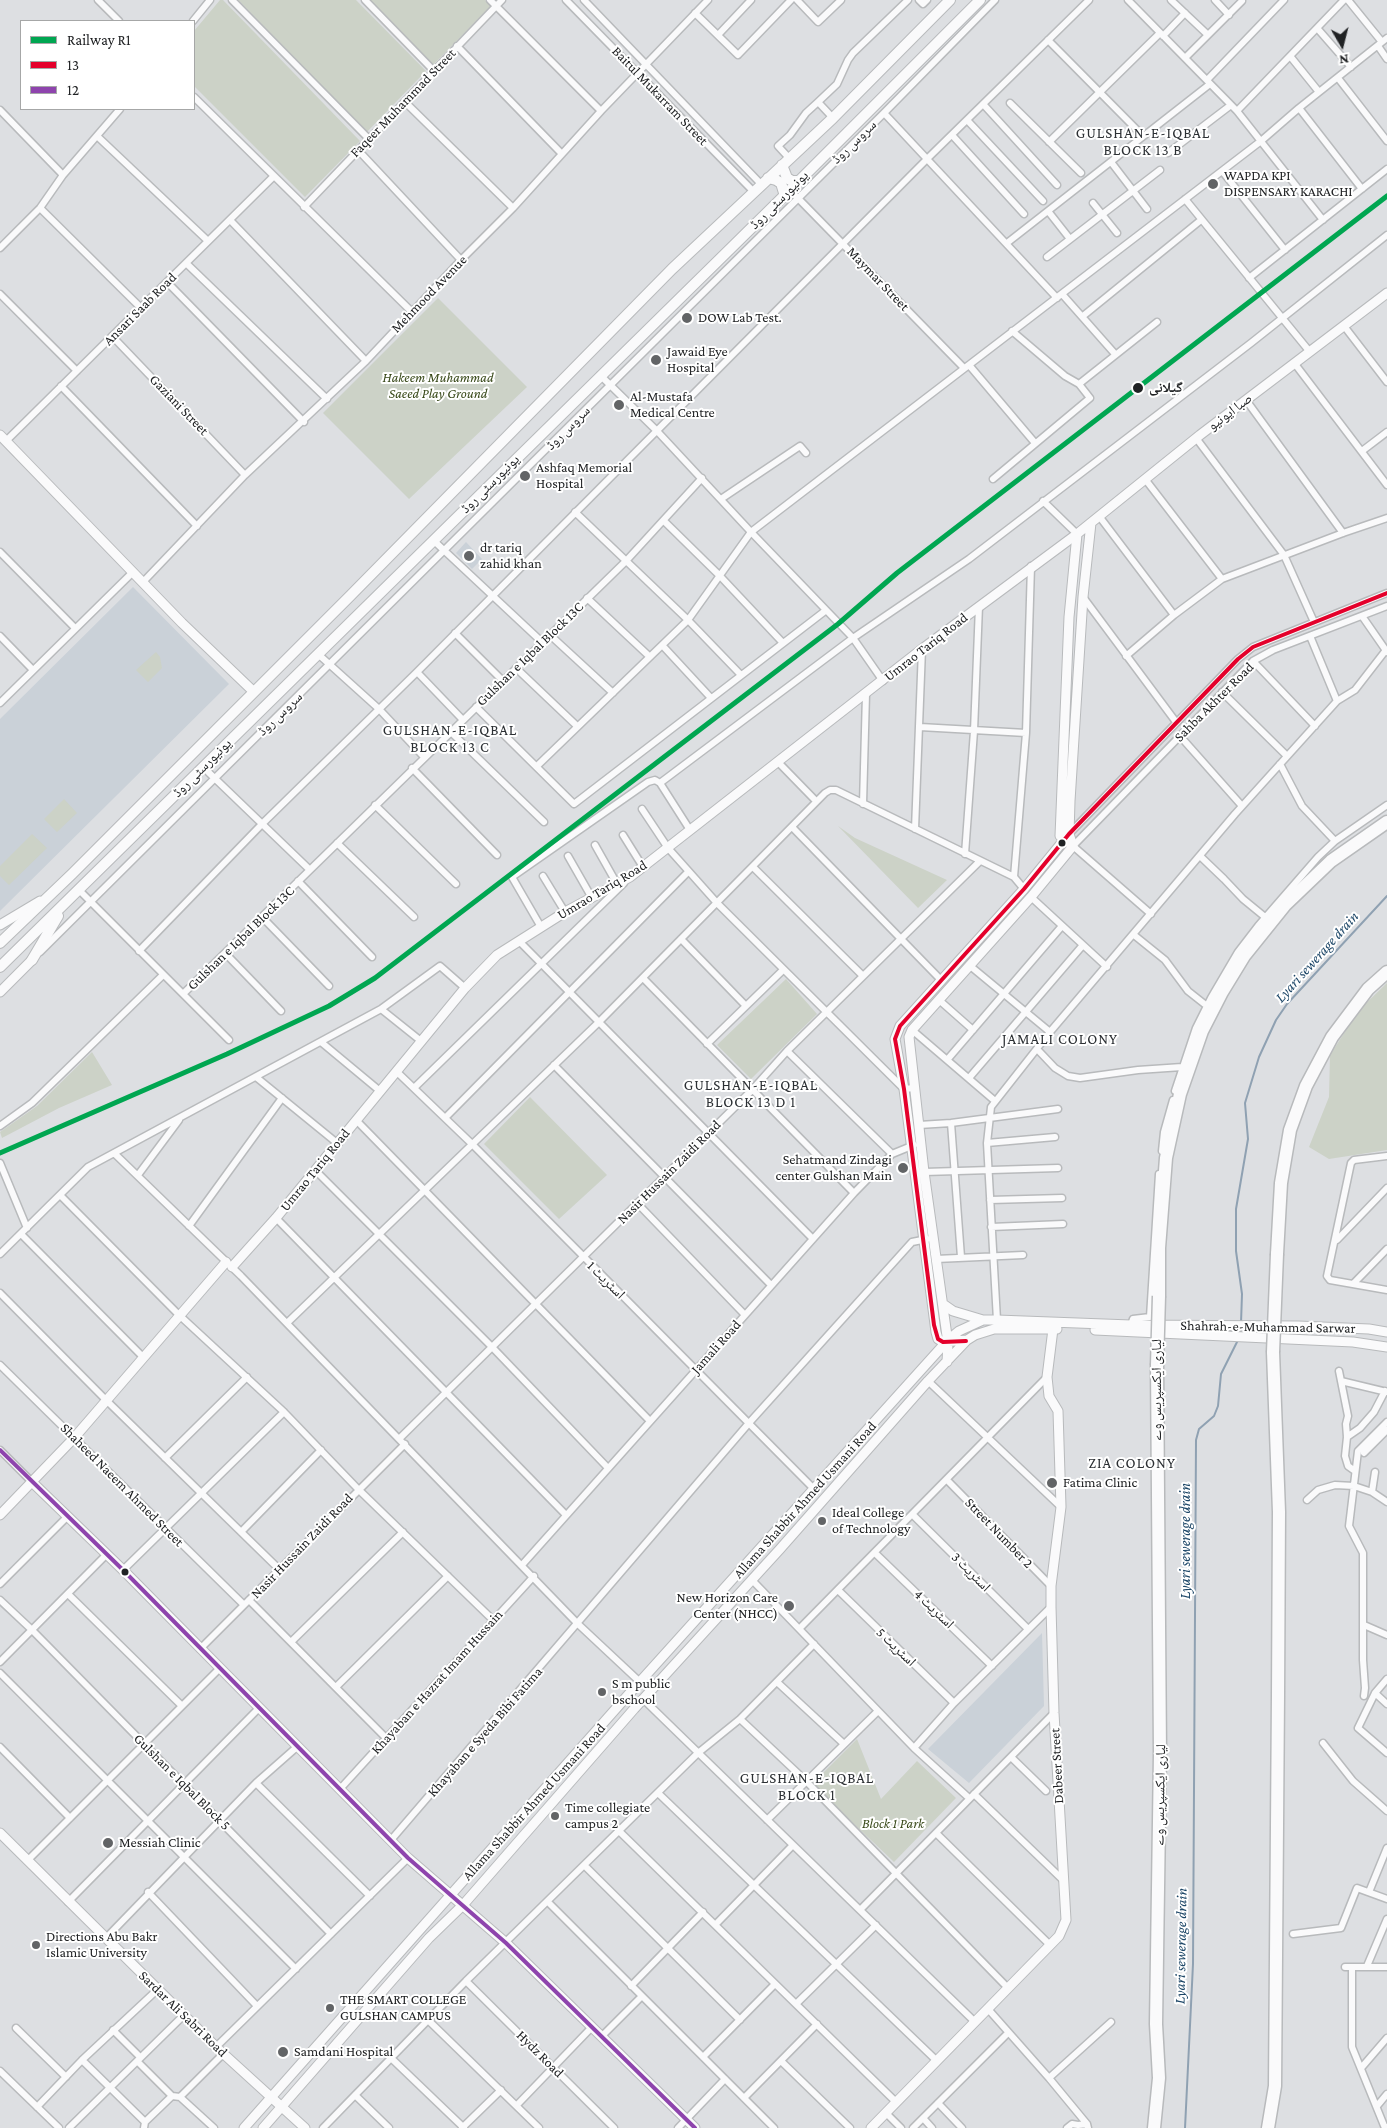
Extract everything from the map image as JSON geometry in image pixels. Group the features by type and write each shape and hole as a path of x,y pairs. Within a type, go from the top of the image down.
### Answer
{"highway":[{"name":"لیاری ایکسپریس وے","path":"1154,2128 1159,2078 1156,2024 1160,1753 1157,1365 1159,1248 1166,1158 1180,1094 1202,1031 1222,992 1244,956 1256,938 1299,890 1331,861 1387,822"},
{"path":"1268,2128 1275,2086 1278,1512 1272,1352 1281,1183 1290,1130 1306,1086 1332,1037 1368,989 1387,972"}],"main road":[{"name":"یونیورسٹی روڈ","path":"0,943 254,692 666,275 833,118 950,0"},
{"name":"یونیورسٹی روڈ","path":"0,967 859,122 980,0"},
{"path":"786,162 787,178 792,181 799,181"},
{"path":"765,181 776,180 781,183 787,193"},
{"name":"صبا ایونیو","path":"1077,534 1196,438 1387,293"},
{"path":"3,438 133,572 254,692"},
{"path":"1066,801 1091,523"},
{"path":"1073,846 1067,837 1066,801 1069,617 1077,534"},
{"name":"Umrao Tariq Road","path":"0,1515 74,1438 178,1314 276,1218 465,988 497,955 565,912 630,877 1031,566 1077,534"},
{"name":"Sahba Akhter Road","path":"947,1362 943,1304 936,1259 928,1238 911,1146 904,1089 895,1039 900,1026 1024,889 1067,837"},
{"name":"Sahba Akhter Road","path":"947,1342 940,1340 936,1332 924,1172 909,1037 912,1030 1031,897 1073,846"},
{"path":"0,925 50,895"},
{"path":"0,992 32,960 65,904"},
{"path":"943,1304 953,1311 983,1320"},
{"name":"Shahrah-e-Muhammad Sarwar","path":"947,1342 959,1330 983,1320 1131,1325 1151,1329"},
{"name":"Dabeer Street","path":"871,2128 1059,1936 1066,1920 1054,1713 1051,1607 1051,1586 1061,1507 1058,1411 1049,1396 1047,1377 1053,1328"},
{"name":"Shahrah-e-Muhammad Sarwar","path":"967,1340 975,1335 994,1329 1151,1329 1259,1332 1360,1328 1387,1332"},
{"name":"Shahrah-e-Muhammad Sarwar","path":"1259,1332 1387,1346"},
{"path":"947,1342 967,1340"},
{"name":"Allama Shabbir Ahmed Usmani Road","path":"263,2128 429,1938 463,1905 643,1699 967,1340"},
{"name":"Allama Shabbir Ahmed Usmani Road","path":"244,2128 640,1682 947,1342"},
{"path":"32,1482 107,1554 408,1858 506,1943 695,2128"},
{"name":"Sardar Ali Sabri Road","path":"0,1833 223,2054 305,2128"}],"street":[{"path":"98,0 118,20"},
{"path":"194,20 210,0"},
{"path":"232,0 369,139"},
{"path":"364,0 434,71"},
{"path":"490,0 601,112"},
{"name":"Faqeer Muhammad Street","path":"304,207 502,0"},
{"name":"Baitul Mukarram Street","path":"566,0 754,191"},
{"name":"Baitul Mukarram Street","path":"584,0 765,181"},
{"name":"Mehmood Avenue","path":"143,582 245,475 304,422 366,361 708,0"},
{"path":"718,35 751,0"},
{"path":"695,13 738,55 791,0"},
{"path":"798,0 818,22 840,0"},
{"path":"786,162 778,146 790,135 806,113 838,84 853,53 908,0"},
{"path":"919,0 923,4 927,0"},
{"name":"سروس روڈ","path":"32,960 214,778 331,665 995,0"},
{"path":"139,951 263,823 417,672 928,158 1089,0"},
{"path":"1171,0 1208,35"},
{"path":"1215,0 1229,14"},
{"path":"1006,243 1111,162 1208,82 1284,0"},
{"path":"1237,112 1344,0"},
{"path":"1348,0 1382,42 1387,59"},
{"path":"1185,58 1242,1"},
{"path":"1132,2 1231,105 1323,220"},
{"path":"1049,142 1099,92 1185,13"},
{"path":"1317,28 1351,67"},
{"path":"1048,40 1143,136"},
{"path":"537,766 688,620 751,532 1261,141 1382,42"},
{"path":"457,46 562,154"},
{"path":"1290,56 1319,92"},
{"path":"1338,78 1387,142"},
{"path":"195,98 412,312"},
{"path":"405,102 513,208"},
{"path":"818,102 833,118"},
{"path":"983,104 1057,185"},
{"path":"1010,104 1082,173"},
{"path":"1168,153 1231,105"},
{"path":"1299,108 1362,189"},
{"path":"0,110 63,175"},
{"path":"0,248 40,208 63,175 119,110"},
{"path":"884,113 1006,243 1059,296 1083,316 1114,354"},
{"path":"967,120 1043,201"},
{"path":"859,122 867,129"},
{"path":"952,135 1024,214"},
{"path":"97,136 208,241"},
{"path":"358,150 461,260"},
{"path":"1111,162 1148,209"},
{"path":"1249,278 1387,169"},
{"path":"1047,257 1160,170"},
{"path":"1222,171 1284,250"},
{"name":"Ansari Saab Road","path":"3,438 61,386 274,176"},
{"name":"Maymar Street","path":"787,193 798,198 967,366 1035,444"},
{"path":"1185,200 1310,352"},
{"path":"1093,203 1117,233"},
{"path":"40,208 141,308"},
{"path":"1048,210 1070,239"},
{"path":"230,220 366,361"},
{"path":"1083,316 1202,220"},
{"path":"660,783 853,638 969,560 1043,500 1282,318 1387,235"},
{"path":"186,263 327,398"},
{"path":"167,282 304,422"},
{"path":"0,294 76,371"},
{"path":"1079,384 1114,354 1157,322"},
{"path":"1344,326 1387,382"},
{"path":"993,479 1090,398 1079,384 1065,376 1012,332"},
{"name":"Gaziani Street","path":"112,336 245,475"},
{"path":"1295,364 1387,485"},
{"path":"600,375 657,431 825,611 853,638 883,681"},
{"path":"61,386 197,526"},
{"path":"1246,400 1343,533"},
{"path":"1362,451 1387,432"},
{"path":"1196,438 1284,555 1314,622"},
{"path":"721,499 800,446 806,454"},
{"name":"Gulshan e Iqbal Block 13C","path":"183,994 626,560 702,478"},
{"path":"1145,479 1222,579"},
{"path":"1043,500 1077,534"},
{"path":"576,512 688,620 741,676"},
{"path":"1099,516 1174,615"},
{"path":"1126,656 1174,615 1222,579 1387,518"},
{"path":"664,520 783,643"},
{"path":"433,540 542,642"},
{"path":"0,552 75,628"},
{"path":"1014,878 1026,733 1031,566"},
{"path":"0,703 133,572"},
{"name":"Sahba Akhter Road","path":"1067,837 1176,722 1238,659 1253,647 1387,593"},
{"path":"1083,597 1176,722"},
{"path":"587,598 650,657"},
{"path":"965,854 974,731 979,606"},
{"name":"Sahba Akhter Road","path":"1073,846 1253,661 1262,655 1387,606"},
{"path":"476,707 574,804 825,611"},
{"path":"998,1320 987,1143 991,1107 1050,1032 1242,806 1338,701 1355,690 1386,651 1362,616"},
{"path":"455,633 503,681"},
{"path":"550,635 613,693"},
{"path":"0,636 33,670"},
{"path":"1310,636 1338,701"},
{"path":"662,645 711,698"},
{"path":"915,829 922,650"},
{"path":"318,654 379,709 424,756"},
{"path":"1253,661 1315,726"},
{"path":"516,668 577,726"},
{"path":"417,672 463,720"},
{"path":"1222,692 1288,756"},
{"path":"863,804 866,694"},
{"path":"920,727 1026,733"},
{"path":"451,732 544,822"},
{"path":"1180,736 1242,806"},
{"path":"778,762 816,801"},
{"path":"1280,764 1302,806 1335,841"},
{"path":"203,767 310,870"},
{"path":"412,768 497,855"},
{"path":"542,927 512,877 648,782 655,780 660,783 690,830"},
{"path":"287,1323 599,1022 816,801 830,790 836,790 1014,878 1024,889"},
{"path":"375,805 456,884"},
{"path":"1131,1325 1133,1319 1150,1317 1152,1260 1164,1132 1182,1067 1207,1006 1238,952 1265,917 1318,857 1335,841 1387,805"},
{"path":"642,809 668,848 717,903 825,1013 904,1089 914,1088"},
{"path":"792,827 940,980"},
{"path":"623,835 643,867"},
{"path":"337,843 414,917"},
{"path":"595,845 617,884"},
{"path":"1073,846 1151,914"},
{"path":"568,856 592,898"},
{"path":"1200,856 1239,895 1265,917"},
{"name":"Nasir Hussain Zaidi Road","path":"399,1439 752,1090 825,1013 980,861"},
{"path":"753,867 863,976"},
{"path":"445,1118 688,872"},
{"path":"543,876 565,912"},
{"path":"414,1088 630,877"},
{"path":"298,881 372,958"},
{"path":"79,890 229,1040"},
{"path":"1031,897 1107,967"},
{"path":"262,917 329,986"},
{"path":"947,1060 1062,926"},
{"path":"1134,935 1165,960 1188,991 1207,1006"},
{"path":"681,939 746,1006"},
{"path":"519,941 813,1239"},
{"path":"969,1078 1084,945"},
{"path":"225,953 281,1010"},
{"path":"969,965 1050,1032"},
{"path":"0,1254 88,1167 381,1009 440,966 465,988"},
{"path":"707,1044 783,970"},
{"path":"0,1126 32,1103 163,975"},
{"path":"643,978 854,1193"},
{"path":"939,1000 973,1030"},
{"path":"381,1009 421,1041"},
{"path":"912,1030 995,1102"},
{"path":"321,1042 380,1091"},
{"path":"1037,1049 1056,1068 1068,1076 1080,1078 1138,1070 1182,1067"},
{"path":"787,1051 892,1154"},
{"path":"554,1065 771,1285"},
{"name":"اسٹریٹ 1","path":"396,1071 472,1144 815,1490"},
{"path":"256,1077 337,1143"},
{"path":"189,1226 282,1098"},
{"path":"918,1125 951,1123 1058,1109"},
{"path":"138,1175 180,1118"},
{"path":"356,1120 650,1421"},
{"path":"951,1123 960,1257"},
{"path":"987,1143 1055,1137"},
{"name":"Jamali Road","path":"522,1565 854,1193 892,1154 911,1146 921,1145"},
{"path":"115,1154 229,1264 534,1576 578,1624 640,1682"},
{"path":"1387,1156 1354,1160 1351,1163 1328,1278 1387,1290"},
{"path":"0,1163 27,1228"},
{"path":"924,1172 1058,1168"},
{"path":"315,1170 492,1347 608,1468"},
{"path":"1336,1241 1387,1188"},
{"path":"60,1195 178,1314 284,1412 358,1489 493,1620"},
{"path":"990,1200 1062,1198"},
{"path":"637,1203 745,1314"},
{"path":"276,1218 566,1515"},
{"path":"991,1227 1063,1224"},
{"path":"21,1234 143,1357"},
{"name":"Khayaban e Syeda Bibi Fatima","path":"391,1840 749,1423 912,1242 928,1238"},
{"path":"1354,1283 1387,1249"},
{"path":"936,1259 1023,1255"},
{"path":"0,1292 106,1400 280,1570"},
{"name":"Shaheed Naeem Ahmed Street","path":"0,1366 244,1606"},
{"path":"1339,1371 1348,1416 1345,1456 1348,1466 1355,1471"},
{"path":"165,1458 247,1377"},
{"path":"800,1628 948,1480 1047,1377"},
{"path":"928,1381 1061,1507"},
{"path":"1341,1381 1386,1392 1374,1412 1347,1437"},
{"path":"123,1570 284,1412"},
{"path":"1364,1696 1363,1553 1349,1526 1358,1451 1387,1422"},
{"path":"1364,1453 1387,1430"},
{"name":"Nasir Hussain Zaidi Road","path":"200,1649 405,1444"},
{"path":"0,1450 32,1482"},
{"path":"241,1532 321,1450"},
{"path":"1372,1492 1375,1472"},
{"name":"Street Number 2","path":"948,1480 1051,1586"},
{"path":"1307,1500 1318,1490 1328,1485 1354,1486 1372,1492 1387,1502"},
{"name":"اسٹریٹ 3","path":"913,1515 1028,1629"},
{"path":"0,1584 68,1516"},
{"path":"291,1642 403,1532"},
{"name":"اسٹریٹ 4","path":"875,1553 992,1666"},
{"path":"0,1662 107,1554"},
{"path":"336,1687 448,1576"},
{"name":"Khayaban e Hazrat Imam Hussain","path":"340,1789 534,1576"},
{"path":"752,1580 914,1748 972,1796 1064,1881"},
{"name":"اسٹریٹ 5","path":"838,1590 954,1703"},
{"path":"68,1594 182,1706"},
{"name":"Gulshan e Iqbal Block 5","path":"0,1600 32,1630 331,1934"},
{"path":"250,1600 386,1738"},
{"path":"914,1748 954,1703 1051,1607"},
{"path":"1364,1625 1387,1635"},
{"path":"323,2128 466,1981 698,1753 740,1720 814,1644"},
{"path":"28,1860 220,1668"},
{"path":"0,1673 296,1969"},
{"path":"1387,1679 1375,1693 1358,1728 1387,1753"},
{"path":"777,1682 844,1744"},
{"path":"1375,1693 1387,1704"},
{"path":"643,1699 975,2022"},
{"path":"68,1902 259,1708"},
{"path":"768,1820 878,1711"},
{"path":"860,1910 1054,1713"},
{"path":"740,1720 806,1781 897,1872 1008,1988"},
{"path":"1323,1743 1353,1781 1387,1811"},
{"path":"106,1938 148,1892 256,1783 298,1746"},
{"path":"0,1747 70,1818"},
{"path":"1011,1757 1046,1791"},
{"path":"256,1783 370,1896"},
{"path":"658,1793 937,2061"},
{"path":"619,1831 896,2102"},
{"path":"936,1832 1050,1945"},
{"path":"716,1924 793,1845"},
{"path":"1369,1892 1384,1862 1387,1848"},
{"path":"216,2047 408,1858"},
{"path":"584,1866 740,2020"},
{"path":"1293,1934 1339,1930 1342,1928 1357,1888 1387,1899"},
{"path":"148,1892 257,2006"},
{"path":"548,1902 774,2128"},
{"path":"631,1986 703,1912"},
{"path":"1367,1966 1387,1919"},
{"path":"796,2004 876,1925"},
{"path":"1345,1967 1387,1967"},
{"path":"1352,1968 1352,2047 1362,2067 1385,2128"},
{"name":"Hydz Road","path":"466,1981 614,2128"},
{"path":"703,2057 775,1984"},
{"path":"37,2107 82,2060 157,1990"},
{"path":"602,2036 642,1996"},
{"path":"988,2009 1049,2078 1087,2126"},
{"path":"69,2128 184,2016"},
{"path":"428,2020 539,2128"},
{"path":"1049,2078 1111,2022"},
{"path":"744,2098 817,2024"},
{"path":"517,2105 592,2027"},
{"path":"16,2028 66,2077"},
{"path":"113,2030 172,2096 180,2097 214,2128"},
{"path":"913,2128 1008,2033"},
{"path":"1362,2067 1387,2038"},
{"path":"180,2097 223,2054"},
{"path":"391,2058 463,2128 501,2090"},
{"path":"82,2060 145,2125 172,2096"},
{"path":"781,2060 850,2128"},
{"path":"0,2071 59,2128"},
{"path":"678,2128 725,2080"},
{"path":"355,2094 389,2128"},
{"path":"1377,2106 1387,2094"},
{"path":"938,2103 962,2128"},
{"path":"886,2113 901,2128"},
{"path":"923,2118 932,2128"},
{"path":"1066,2128 1072,2124 1087,2126"}],"shaded area":[{"name":"dr tariq zahid khan","path":"466,542 482,559 472,569 456,553"},
{"path":"133,587 229,684 0,911 0,719"},
{"path":"1042,1633 1044,1706 969,1783 928,1749"}],"green space":[{"path":"220,0 223,0 360,141 305,197 195,87 195,30"},
{"path":"238,0 356,0 426,71 366,133"},
{"path":"370,0 485,0 491,6 433,65"},
{"name":"Hakeem Muhammad Saeed Play Ground","path":"438,298 527,387 409,499 323,413"},
{"path":"156,652 160,657 162,668 148,682 136,670"},
{"path":"64,799 77,813 57,832 44,819"},
{"path":"838,826 855,838 947,880 918,908"},
{"path":"32,834 47,848 9,885 0,876 0,866"},
{"path":"786,979 817,1014 751,1079 717,1045"},
{"path":"1387,983 1387,1150 1329,1159 1309,1147 1329,1097 1330,1055 1359,1010"},
{"path":"92,1052 112,1085 59,1108 2,1138 0,1132 37,1106"},
{"path":"530,1097 607,1175 559,1219 484,1144"},
{"name":"Block 1 Park","path":"857,1739 881,1799 917,1761 956,1798 894,1862 812,1784"}],"waterway":[{"name":"Lyari sewerage drain","path":"1241,1323 1242,1294 1236,1251 1236,1209 1248,1139 1245,1103 1259,1057 1276,1020 1287,1004 1387,896"},
{"name":"Lyari sewerage drain","path":"1185,2128 1193,1964 1196,1440 1199,1429 1214,1416 1218,1406 1221,1374 1238,1340"}],"rail line":[{"name":"R1","path":"0,1153 227,1054 329,1006 375,978 838,624 897,573 1387,196"}],"transit line":[{"name":"13","path":"966,1341 943,1342 938,1339 934,1325 904,1089 895,1039 900,1026 1024,889 1069,834 1238,659 1253,647 1387,593"},
{"name":"12","path":"0,1450 123,1570 408,1858 506,1943 695,2128"}],"place":[{"name":"WAPDA KPI DISPENSARY KARACHI","path":"1213,184"},
{"name":"DOW Lab Test.","path":"687,318"},
{"name":"Jawaid Eye Hospital","path":"656,360"},
{"name":"گیلانی","path":"1138,388"},
{"name":"Al-Mustafa Medical Centre","path":"619,405"},
{"name":"Ashfaq Memorial Hospital","path":"525,476"},
{"name":"dr tariq zahid khan","path":"469,556"},
{"name":"Sehatmand Zindagi center Gulshan Main","path":"903,1168"},
{"name":"Fatima Clinic","path":"1052,1483"},
{"name":"Ideal College of Technology","path":"822,1521"},
{"name":"New Horizon Care Center (NHCC)","path":"789,1606"},
{"name":"S m public bschool","path":"602,1692"},
{"name":"Time collegiate campus 2","path":"555,1816"},
{"name":"Messiah Clinic","path":"108,1843"},
{"name":"Directions Abu Bakr Islamic University","path":"36,1945"},
{"name":"THE SMART COLLEGE GULSHAN CAMPUS","path":"330,2008"},
{"name":"Samdani Hospital","path":"283,2052"}],"district":[{"name":"GULSHAN-E-IQBAL BLOCK 13 B","path":"1143,142"},
{"name":"GULSHAN-E-IQBAL BLOCK 13 C","path":"450,738"},
{"name":"JAMALI COLONY","path":"1060,1039"},
{"name":"GULSHAN-E-IQBAL BLOCK 13 D 1","path":"751,1094"},
{"name":"ZIA COLONY","path":"1132,1463"},
{"name":"GULSHAN-E-IQBAL BLOCK 1","path":"807,1786"}]}
